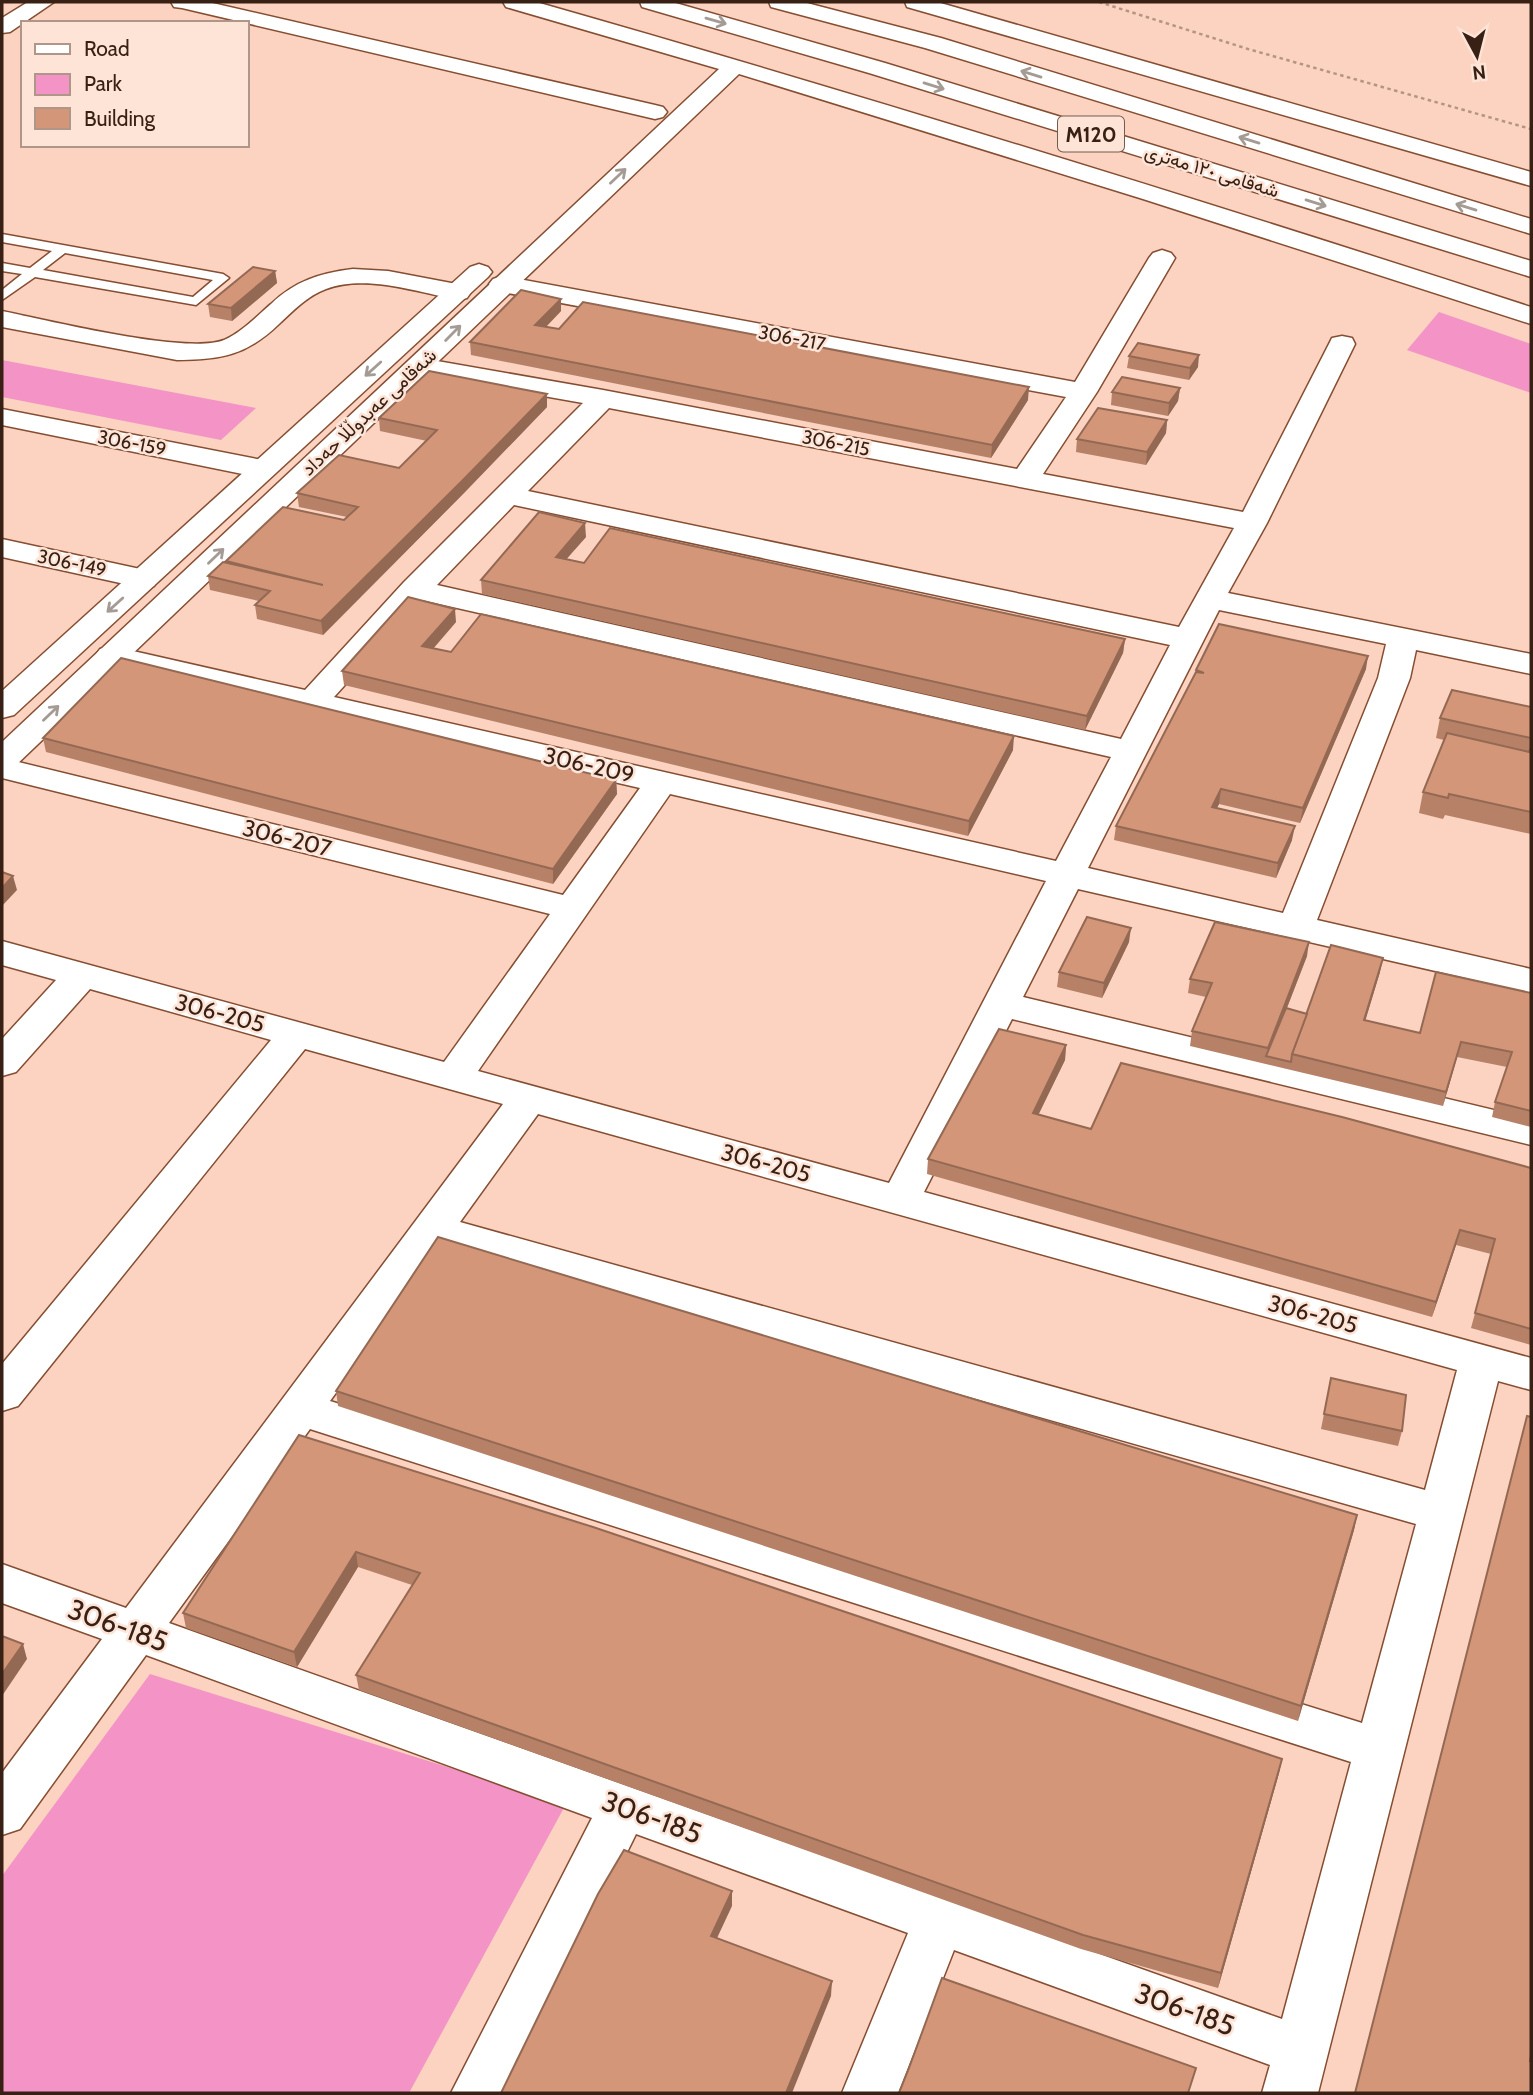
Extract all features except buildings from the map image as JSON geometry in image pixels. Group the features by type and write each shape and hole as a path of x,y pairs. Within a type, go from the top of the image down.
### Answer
{"main road":[{"path":"2,27 43,2"},
{"path":"183,2 655,112"},
{"path":"514,2 725,62 1290,236 1531,316"},
{"name":"شەقامی ١٢٠ مەتری","path":"650,2 877,68 1531,269"},
{"name":"شەقامی ١٢٠ مەتری","path":"779,2 933,43 1531,228"},
{"path":"915,2 1531,179"},
{"name":"شەقامی عەبدوڵڵا حەداد","path":"2,708 655,112 725,62"},
{"name":"شەقامی عەبدوڵڵا حەداد","path":"2,760 350,428 420,366 725,62"},
{"path":"1024,480 1083,392 1162,258"},
{"path":"2,318 177,352 206,352 242,342 297,295 317,284 343,277 365,276 457,292"},
{"name":"306-217","path":"502,284 1083,392"},
{"path":"900,1200 1188,639 1252,523 1342,344"},
{"name":"306-215","path":"420,366 603,398 1252,523"},
{"path":"312,702 415,589 603,398"},
{"name":"306-159","path":"2,417 262,469"},
{"path":"316,421 350,428"},
{"path":"506,495 1188,639"},
{"name":"306-149","path":"2,548 143,579"},
{"path":"415,589 1131,751"},
{"path":"1209,599 1531,664"},
{"path":"1296,927 1394,678 1403,639"},
{"name":"306-209","path":"111,656 1531,981"},
{"name":"306-207","path":"2,768 572,908"},
{"path":"453,1077 661,782"},
{"name":"306-205","path":"2,953 1531,1374"},
{"path":"2,1063 82,975"},
{"path":"1001,1004 1531,1132"},
{"path":"2,1394 296,1034"},
{"path":"2,1813 529,1098"},
{"path":"432,1230 1442,1513"},
{"path":"1296,2072 1482,1360"},
{"path":"300,1409 1380,1750"},
{"name":"306-185","path":"2,1583 939,1920 1296,2072"},
{"path":"479,2093 624,1807"},
{"path":"870,2093 939,1920"}],"lane":[{"path":"2,238 223,278 196,301 2,267"},
{"path":"2,296 62,249"}],"path":[{"path":"1099,2 1248,50 1531,129"}],"green space":[{"path":"1439,312 1531,344 1531,393 1407,350"},
{"path":"2,360 256,408 221,440 2,397"},
{"path":"150,1674 566,1804 409,2093 2,2093 2,1876"}]}
